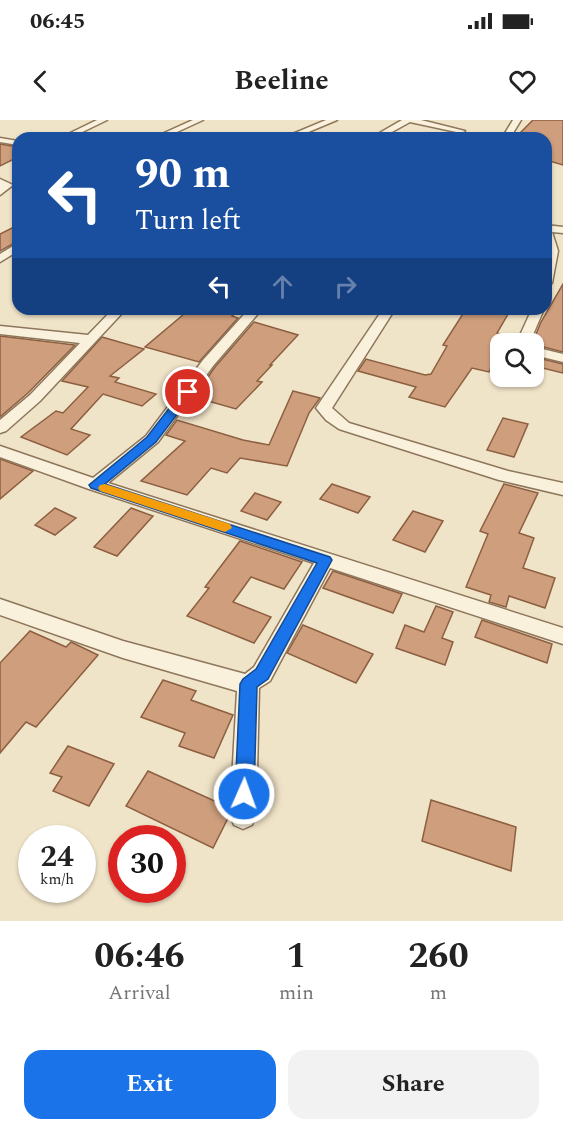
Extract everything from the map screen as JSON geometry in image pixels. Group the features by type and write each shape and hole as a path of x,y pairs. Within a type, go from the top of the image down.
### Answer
{"street":[{"path":"77,132 104,120"},
{"path":"171,132 199,120"},
{"path":"303,132 333,120"},
{"path":"387,132 410,120 461,131"},
{"path":"437,132 444,127"},
{"path":"0,428 34,398 114,315"},
{"path":"95,485 152,439 208,363 251,315"},
{"path":"385,315 347,369 324,408 331,417 344,426 505,476 563,489"},
{"path":"527,333 535,315"},
{"path":"0,330 89,339"},
{"path":"544,353 563,358"},
{"path":"0,451 95,485 563,636"},
{"path":"243,816 249,684 262,674 325,560"},
{"path":"0,607 101,644 200,673 249,684"}],"building":[{"path":"533,120 563,120 563,165 552,162 552,132 521,132"},
{"path":"0,144 12,146 12,160 0,166"},
{"path":"12,228 12,244 0,251 0,234"},
{"path":"563,284 563,352 544,347 544,333 536,333 545,315 552,315 552,303"},
{"path":"183,315 233,315 238,318 199,362 145,347"},
{"path":"462,315 508,315 497,333 490,333 489,372 472,368 445,407 409,397 416,387 358,371 366,359 425,375 431,374 447,346 443,345"},
{"path":"254,322 298,335 257,381 262,382 236,409 194,397 215,367"},
{"path":"0,336 75,345 28,393 0,417"},
{"path":"102,337 144,349 110,376 119,378 115,382 156,394 142,406 103,394 71,429 90,435 67,455 21,437 56,411 63,413 88,387 62,381"},
{"path":"544,359 563,364 563,373 544,368"},
{"path":"293,391 320,398 309,413 287,466 240,458 227,473 211,468 187,495 141,481 185,441 166,435 177,420 243,440 269,445"},
{"path":"503,418 528,424 514,457 487,450"},
{"path":"0,459 33,471 0,499"},
{"path":"332,484 370,497 358,513 320,499"},
{"path":"504,484 538,493 519,533 534,538 523,568 555,578 545,608 509,596 506,607 489,602 491,595 466,587 488,534 480,531"},
{"path":"255,493 281,502 267,520 241,511"},
{"path":"55,508 76,518 55,535 35,525"},
{"path":"131,508 153,516 117,556 94,547"},
{"path":"413,511 443,521 425,552 393,540"},
{"path":"240,541 302,562 284,589 251,577 233,602 271,617 254,643 187,616 209,588 205,587"},
{"path":"333,571 402,594 393,613 323,588"},
{"path":"436,606 453,612 442,638 453,642 445,665 396,648 405,625 424,632"},
{"path":"482,620 552,644 547,663 475,637"},
{"path":"303,625 373,654 356,683 287,653"},
{"path":"30,631 66,647 71,642 98,655 36,727 26,722 0,753 0,663"},
{"path":"163,680 196,691 191,700 233,715 214,758 179,746 185,733 141,717"},
{"path":"68,746 114,764 89,806 53,791 62,777 50,773"},
{"path":"148,771 228,807 228,818 213,848 186,835 186,825 165,825 126,806"},
{"path":"431,800 516,827 511,871 422,841"}],"slow traffic":[{"path":"105,488 225,528"}],"route":[{"path":"188,392 152,439 95,485 325,560 262,674 249,684 244,794"}]}
